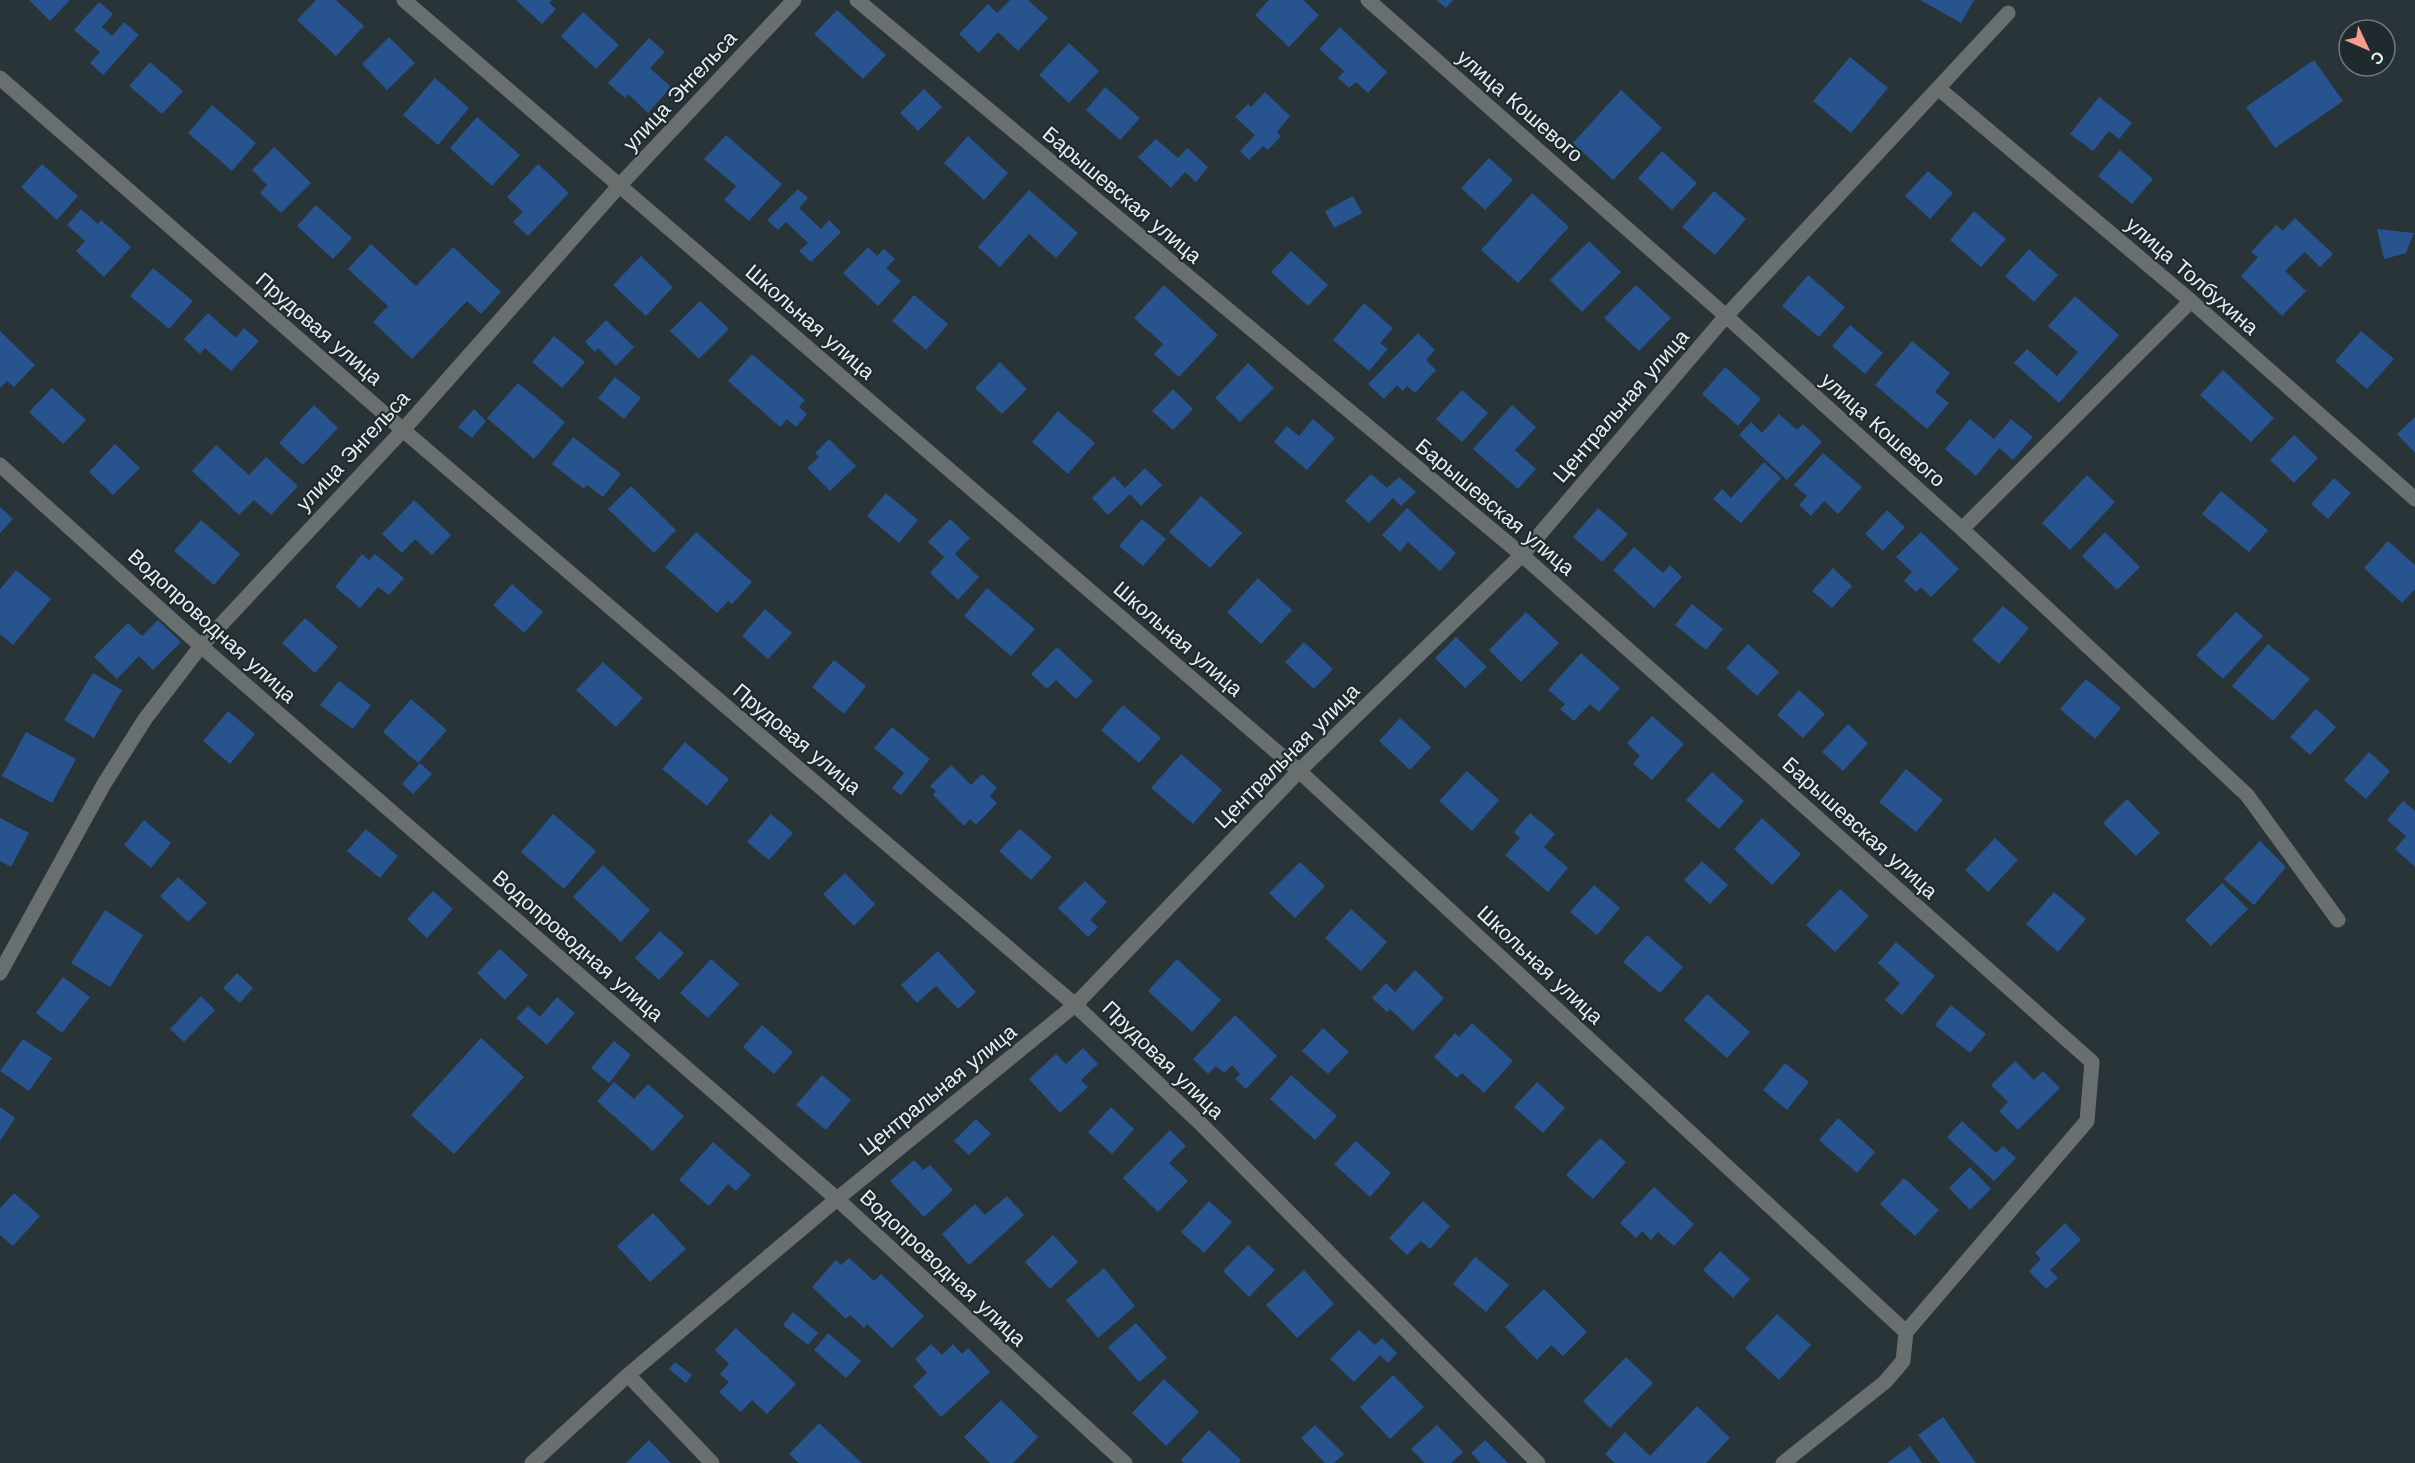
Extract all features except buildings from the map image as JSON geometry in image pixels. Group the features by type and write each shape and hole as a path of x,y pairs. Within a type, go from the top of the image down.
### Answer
{"street":[{"name":"Школьная улица","path":"405,0 1299,771 1906,1332"},
{"name":"улица Энгельса","path":"0,973 104,784 145,719 201,646 403,430 619,186 794,0"},
{"name":"Барышевская улица","path":"857,0 1522,555 2092,1062 2087,1121 1906,1332"},
{"name":"улица Кошевого","path":"1368,0 1726,316 1962,529 2247,795 2338,920"},
{"name":"Центральная улица","path":"532,1463 628,1375 837,1199 1075,1005 1299,771 1522,555 1726,316 2008,13"},
{"name":"Прудовая улица","path":"0,78 403,430 1075,1005 1200,1123 1538,1463"},
{"name":"улица Толбухина","path":"1938,88 2191,301 2415,499"},
{"path":"1962,529 2191,301"},
{"name":"Водопроводная улица","path":"0,465 201,646 837,1199 1125,1463"},
{"path":"1783,1463 1886,1382 1903,1361 1906,1332"},
{"path":"628,1375 712,1463"}]}
